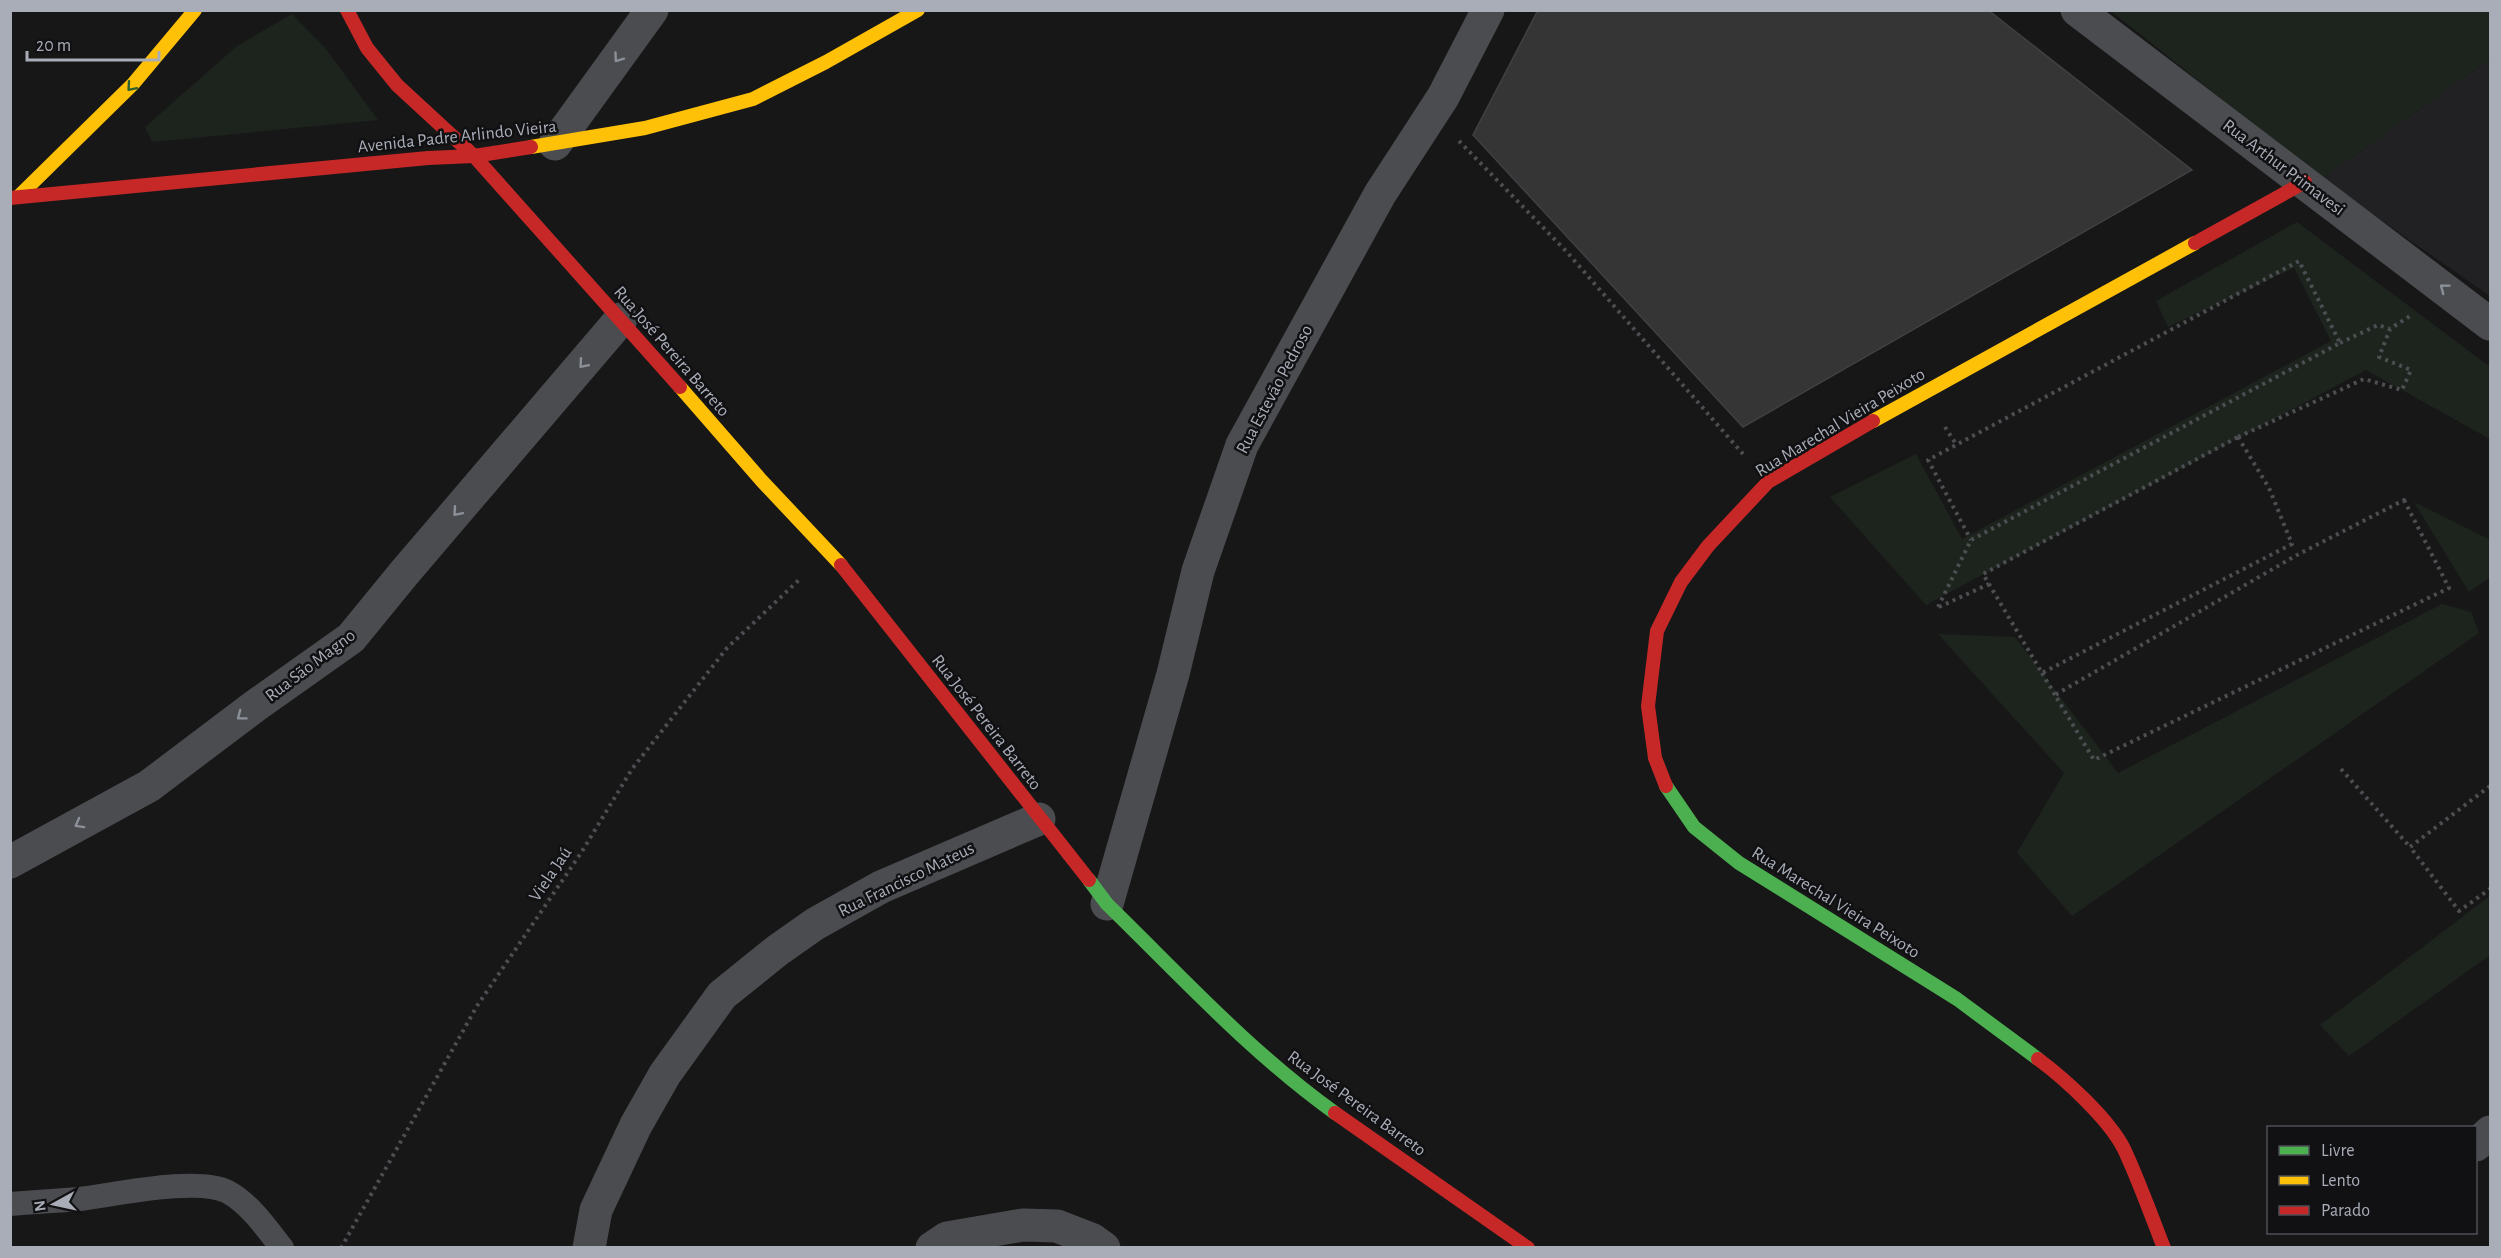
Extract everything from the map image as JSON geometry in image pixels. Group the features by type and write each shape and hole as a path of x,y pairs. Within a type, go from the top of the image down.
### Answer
{"street":[{"path":"14,197 118,102 181,30 195,10"},
{"name":"Rua José Pereira Barreto","path":"347,10 367,48 398,85 474,156 621,319 761,480 830,551 1107,904 1248,1043 1295,1084 1528,1248"},
{"path":"555,144 652,10"},
{"name":"Avenida Padre Arlindo Vieira","path":"14,197 417,159 474,156 645,128 753,99 826,62 918,10"},
{"name":"Rua Estevão Pedroso","path":"1107,904 1173,674 1198,571 1242,445 1380,194 1443,97 1488,10"},
{"name":"Rua Arthur Primavesi","path":"2077,10 2490,324"},
{"name":"Rua Marechal Vieira Peixoto","path":"2164,1248 2123,1147 2096,1112 2061,1076 1957,999 1739,863 1695,827 1668,792 1654,758 1648,706 1651,667 1657,631 1682,582 1708,546 1768,482 2305,182"},
{"name":"Rua São Magno","path":"10,862 148,786 255,706 351,639 621,319"},
{"name":"Rua Francisco Mateus","path":"589,1248 596,1210 636,1125 665,1074 722,995 815,924 872,892 1039,819"},
{"path":"2477,1142 2490,1132"},
{"path":"932,1248 947,1238 996,1238 1023,1225 1057,1226 1093,1240 1104,1248"}],"lane":[{"path":"10,1204 76,1199 176,1186 206,1186 227,1191 241,1200 282,1248"}],"path":[{"path":"1432,113 1566,251 1768,482"},
{"path":"1971,540 1928,460 1956,444 2299,261 2340,343"},
{"path":"2055,695 2297,555 2404,500 2449,588 2094,760 2055,695 1983,574 2238,436 2364,379 2402,390 2411,370 2379,357 2390,329 2416,312"},
{"path":"1989,584 1938,607 1971,540 2340,343 2378,325 2390,329"},
{"path":"2238,436 2269,488 2297,555"},
{"path":"2042,673 2292,544"},
{"name":"Viela Jaú","path":"341,1248 477,1006 581,853 632,769 727,648 830,551"},
{"path":"2341,769 2410,847 2459,911 2490,889"},
{"path":"2410,847 2490,786"}],"shaded area":[{"path":"2111,11 2490,11 2490,59 2322,179"},
{"path":"292,14 326,49 378,120 152,142 145,127 237,46"},
{"path":"2490,59 2490,296 2322,179"},
{"path":"2297,222 2490,367 2490,439 2366,370 1926,605 1830,497 1916,454 1962,539 2331,341 2294,268 2168,327 2156,301"},
{"path":"2414,502 2490,540 2490,577 2469,592"},
{"path":"2442,604 2471,612 2479,633 2072,916 2017,853 2064,773 1938,634 2015,637 2118,773"},
{"path":"2490,896 2490,955 2349,1056 2320,1025"}],"building":[{"path":"1538,10 1988,10 2192,170 1743,427 1473,135"}],"traffic: fast":[{"path":"1666,786 1694,827 1739,863 1957,999 2038,1059"},
{"path":"1089,880 1107,904 1217,1013 1274,1065 1335,1113"}],"traffic: slow":[{"path":"18,197 133,84 195,10"},
{"path":"531,147 645,128 753,99 826,62 918,10"},
{"path":"1873,421 2195,243"},
{"path":"680,387 761,480 841,565"}],"traffic: jam":[{"path":"347,10 367,48 397,85 474,156 680,387"},
{"path":"10,198 428,158 474,156 531,147"},
{"path":"2195,243 2305,182"},
{"path":"1666,786 1655,758 1648,706 1657,631 1681,582 1708,546 1768,482 1873,421"},
{"path":"841,565 1089,880"},
{"path":"2038,1059 2086,1100 2117,1137 2135,1173 2164,1248"},
{"path":"1335,1113 1528,1248"}]}
